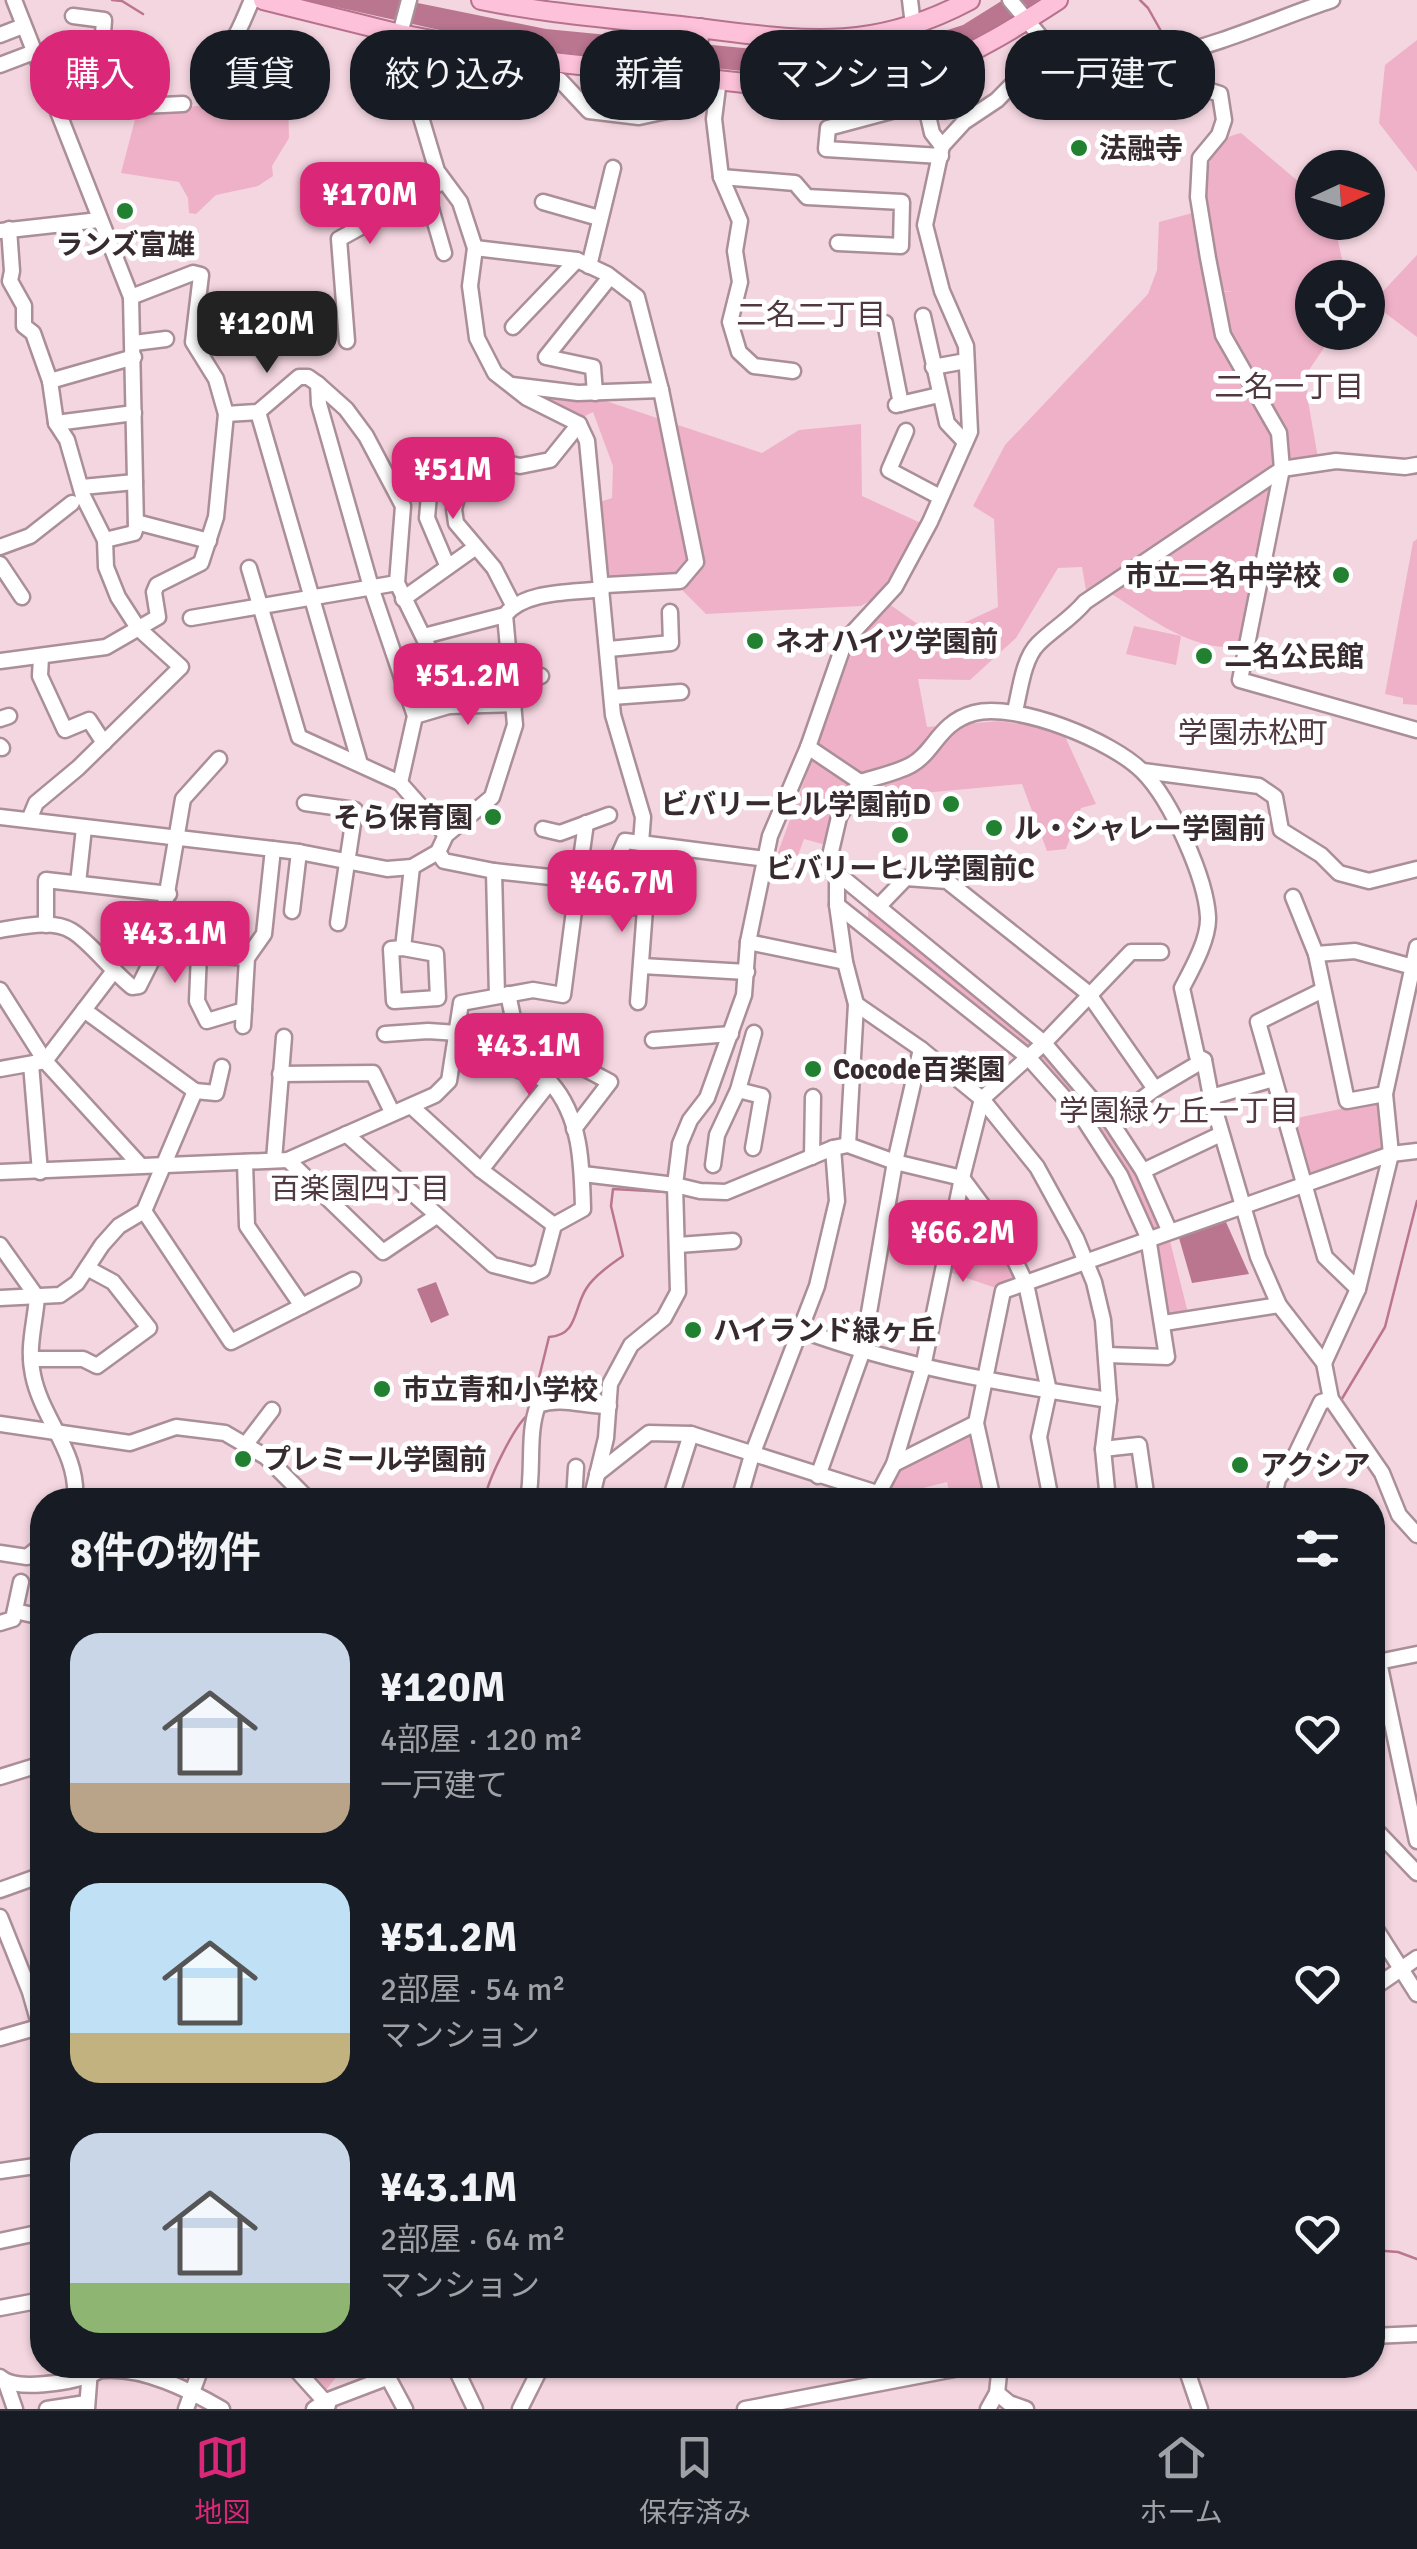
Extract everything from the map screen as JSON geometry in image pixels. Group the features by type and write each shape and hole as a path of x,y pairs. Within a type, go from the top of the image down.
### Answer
{"main road":[{"path":"263,0 402,27 543,61 580,65"},
{"path":"481,0 808,41 862,37 914,26 970,0"},
{"path":"985,44 1058,0"}],"street":[{"path":"14,0 30,43"},
{"path":"239,30 252,0"},
{"path":"402,30 409,0"},
{"path":"910,0 914,26"},
{"path":"1010,0 1034,30"},
{"path":"1215,40 1332,0"},
{"path":"73,16 104,20 103,30"},
{"path":"0,35 23,26"},
{"path":"0,65 30,54"},
{"path":"560,80 580,101"},
{"path":"593,1488 606,1438 610,1384 631,1345 664,1318 678,1292 675,1185 680,1144 690,1120 708,1098 731,1034 748,972 748,942 770,836 808,747 846,640 895,586 930,522 970,432 966,346 942,291 926,225 942,151 964,122 1005,92"},
{"path":"1215,92 1220,94 1224,120 1219,135 1200,158 1198,196 1208,258 1223,335 1279,433 1282,469 1240,680 1417,730"},
{"path":"170,105 183,104"},
{"path":"61,120 132,297 136,522 134,534 104,540"},
{"path":"422,120 437,170 460,202 476,248 470,286 477,338 494,373 579,424 587,441 613,715 642,817 641,843"},
{"path":"714,120 721,177 740,221 734,250 740,282 730,322 740,352 754,366 792,371"},
{"path":"858,120 828,128 826,149 942,151"},
{"path":"929,120 942,151"},
{"path":"513,327 583,263 613,168"},
{"path":"721,177 795,183 807,197 902,202 901,246 838,244"},
{"path":"347,341 339,240 444,180"},
{"path":"426,191 444,253"},
{"path":"543,202 600,218"},
{"path":"30,820 36,803 181,667 138,628 118,597 106,567 104,540 83,496 67,440 56,423 50,380 33,333 24,326 24,306 10,280 5,230 99,220"},
{"path":"424,636 509,610 532,598 602,589 606,585 680,581 696,562 661,390 636,298 610,276 583,263 476,248"},
{"path":"0,661 106,647 158,617 154,592 157,585 201,563 209,541 224,460 226,414 216,380 193,342 201,275 193,273 132,297"},
{"path":"595,394 593,366 546,357 610,276"},
{"path":"923,316 947,423 965,442"},
{"path":"885,323 898,405 939,395"},
{"path":"50,380 166,339"},
{"path":"933,367 966,362"},
{"path":"226,414 258,412 299,377 308,377 346,409 366,436 402,506 398,583 402,599 424,636 450,706"},
{"path":"318,384 318,404 371,587 415,716 400,782"},
{"path":"508,384 595,394 661,390"},
{"path":"258,412 360,764"},
{"path":"56,423 134,413"},
{"path":"0,817 299,852 387,869 412,867 438,852 446,834 492,796 516,725 509,610 494,568 456,523 454,509 461,482 480,464 497,461 520,466 550,460 579,424"},
{"path":"906,432 889,470 940,497"},
{"path":"1015,711 1022,678 1035,646 1072,619 1086,602 1282,469 1336,462 1405,468 1417,464"},
{"path":"82,487 135,482"},
{"path":"405,483 461,482"},
{"path":"430,484 428,518 447,565"},
{"path":"0,546 30,536 72,503"},
{"path":"136,522 209,541"},
{"path":"402,599 476,547"},
{"path":"0,564 22,597"},
{"path":"248,568 299,737 400,782 446,834"},
{"path":"191,618 398,583"},
{"path":"609,650 671,643 670,612"},
{"path":"41,657 40,676 65,730 89,720 104,743"},
{"path":"512,680 541,676"},
{"path":"612,698 681,692"},
{"path":"415,716 450,706 515,704"},
{"path":"1169,1230 1144,1171 1110,1122 1044,1042 836,874 828,860 840,817 860,782 913,765 945,727 974,713 1015,711 1052,722 1143,771 1194,859 1209,920 1195,964 1182,988 1197,1056 1204,1060"},
{"path":"808,747 860,782"},
{"path":"0,930 46,924 72,931 112,972 132,987 138,986 153,958 169,894 174,836 183,799 219,759"},
{"path":"1143,771 1259,786 1275,797 1281,830 1321,854 1339,872 1369,881 1417,869"},
{"path":"305,803 355,810 338,922"},
{"path":"543,829 560,832 609,814"},
{"path":"0,1172 281,1160 435,1095 449,1081 461,1003 532,990 563,995 586,823"},
{"path":"78,882 84,828"},
{"path":"606,884 625,841 766,859"},
{"path":"243,1026 247,958 264,934 274,849"},
{"path":"292,911 299,852"},
{"path":"438,852 444,861 494,871 606,884 621,905 645,909 638,1002"},
{"path":"402,948 412,867"},
{"path":"494,871 503,995 515,1027 610,1082 574,1130"},
{"path":"743,1488 752,1455 817,1286 837,1201 856,1004 836,905 836,874"},
{"path":"879,906 906,878 948,882 1088,994 1156,1089"},
{"path":"46,924 46,880 169,894"},
{"path":"1293,897 1316,954 1348,1101 1385,1094"},
{"path":"836,905 1028,1057 1085,1122 1120,1175 1148,1238 1167,1356 1107,1355"},
{"path":"748,942 845,962"},
{"path":"1324,1363 1358,1289 1391,1154 1385,1094 1417,947"},
{"path":"402,948 436,954 438,998 394,1001 391,950 402,948"},
{"path":"1316,954 1355,950 1413,967"},
{"path":"881,1488 894,1464 923,1367 982,1099 1044,1042 1130,952 1162,952"},
{"path":"244,1010 207,1021 197,1001 199,954 247,958"},
{"path":"642,966 748,972"},
{"path":"0,1069 38,1063 112,972"},
{"path":"0,990 38,1063 140,1165"},
{"path":"1324,990 1258,1022 1325,1257 1358,1289"},
{"path":"856,1004 921,1049 982,1099 1055,1197 1086,1262 1103,1320 1109,1400 1103,1449 1107,1488"},
{"path":"84,1010 195,1091 216,1094 222,1067"},
{"path":"346,1134 493,1265 532,1275 542,1270 554,1225 583,1209 582,1156 558,1092 550,1082 428,1031 385,1034"},
{"path":"713,1164 717,1135 738,1090 754,1033"},
{"path":"652,1040 731,1034"},
{"path":"284,1037 280,1074 281,1160 383,1252 436,1216"},
{"path":"818,1476 862,1353 895,1162 921,1049"},
{"path":"1110,1122 1204,1060"},
{"path":"1204,1060 1210,1097 1258,1256 1279,1305 1324,1363 1331,1399 1382,1473 1398,1515 1417,1535"},
{"path":"38,1063 40,1172"},
{"path":"280,1074 374,1073 392,1112"},
{"path":"1210,1097 1274,1078"},
{"path":"481,1170 550,1082"},
{"path":"738,1090 762,1096 754,1148"},
{"path":"0,1298 60,1295 78,1283 119,1226 144,1211 195,1091"},
{"path":"708,1098 730,1106"},
{"path":"812,1157 813,1098"},
{"path":"411,1106 481,1170 554,1225"},
{"path":"1144,1171 1221,1134"},
{"path":"582,1174 726,1192 841,1147 962,1178 1000,1229 1026,1284 1049,1391 1040,1437 1049,1488"},
{"path":"989,1488 976,1424 1002,1292 1391,1154 1417,1151"},
{"path":"244,1162 247,1226 302,1306"},
{"path":"144,1211 231,1342 354,1280"},
{"path":"678,1245 733,1241"},
{"path":"0,1245 37,1297 30,1332 31,1359 42,1402 73,1467 74,1488"},
{"path":"31,1359 83,1358 96,1366 150,1328 113,1282 87,1268"},
{"path":"1164,1323 1279,1305"},
{"path":"801,1330 862,1353 923,1367 1109,1400"},
{"path":"1276,1488 1322,1402 1331,1399"},
{"path":"530,1488 534,1471 531,1423 538,1406 552,1400 570,1400 609,1406"},
{"path":"246,1444 272,1410"},
{"path":"0,1424 130,1444 168,1429 188,1426 225,1433 266,1457 297,1488"},
{"path":"894,1464 976,1424"},
{"path":"596,1474 648,1433 690,1434 851,1488"},
{"path":"674,1488 690,1434"},
{"path":"1103,1449 1138,1446 1145,1488"},
{"path":"575,1488 576,1467"},
{"path":"0,1553 30,1554"},
{"path":"0,1623 13,1619 21,1582"},
{"path":"14,1611 30,1615"},
{"path":"1385,1660 1417,1654"},
{"path":"1385,1701 1417,1841"},
{"path":"0,1776 30,1767"},
{"path":"1385,1840 1417,1873"},
{"path":"0,1890 30,1879"},
{"path":"0,1918 30,1997"},
{"path":"1385,1938 1407,1963 1417,1994"},
{"path":"1385,1979 1407,1963"},
{"path":"0,2038 30,2032"},
{"path":"0,2169 30,2167"},
{"path":"0,2241 30,2235"},
{"path":"0,2308 30,2302"},
{"path":"1385,2335 1412,2332 1417,2323"},
{"path":"3,2380 30,2386 60,2378"},
{"path":"47,2409 86,2406 89,2378"},
{"path":"153,2378 194,2388 232,2409"},
{"path":"186,2409 197,2378"},
{"path":"302,2378 323,2406 375,2378"},
{"path":"391,2378 406,2409"},
{"path":"460,2378 475,2409"},
{"path":"520,2409 533,2378"},
{"path":"745,2409 908,2378"},
{"path":"988,2409 997,2392 999,2378"},
{"path":"1189,2378 1200,2409"},
{"path":"3,2380 15,2409"},
{"path":"194,2388 222,2409"},
{"path":"997,2392 1009,2404 1026,2409"}],"shaded area":[{"path":"305,0 403,0 556,30 439,30"},
{"path":"1003,0 1038,0 985,32 948,30"},
{"path":"560,30 580,32 580,54 560,52"},
{"path":"1417,40 1417,172 1379,123 1385,65"},
{"path":"720,46 740,48 740,71 720,69"},
{"path":"190,107 190,120 289,120 289,138 272,166 273,176 258,186 216,195 196,214 189,213 188,198 179,182 121,173 135,120 170,120 170,109"},
{"path":"1241,133 1295,179 1295,240 1338,240 1342,260 1295,260 1295,350 1323,350 1309,370 1307,395 1318,458 1314,455 1275,462 1223,507 1087,596 1082,567 1058,568 1016,638 970,680 918,679 927,727 999,721 1062,730 1096,804 1081,808 1066,849 1047,851 1022,784 923,793 850,812 826,845 804,839 796,861 777,855 857,637 889,604 939,639 998,607 994,519 973,506 1005,445 1148,294 1157,270 1159,222 1196,212 1211,294 1233,291 1219,292 1206,202 1212,157 1223,141"},
{"path":"1417,255 1417,337 1385,313 1385,289"},
{"path":"512,387 597,398 762,453 799,430 861,424 862,496 923,524 878,596 861,606 706,614 671,579 608,582 597,503 612,498 613,466 593,412 577,420"},
{"path":"1272,480 1242,646 1224,647 1189,639 1110,593 1222,519"},
{"path":"1417,539 1417,705 1403,704 1403,698 1385,694 1413,542"},
{"path":"1134,626 1181,636 1176,665 1126,654"},
{"path":"868,911 1034,1043 1025,1050 868,922"},
{"path":"1045,1051 1072,1079 1139,1171 1159,1224 1157,1230 1151,1231 1135,1197 1037,1062 1036,1053"},
{"path":"1379,1101 1382,1150 1306,1174 1292,1119"},
{"path":"963,1194 992,1233 1014,1278 996,1288 943,1270"},
{"path":"1226,1222 1249,1274 1192,1283 1179,1238"},
{"path":"1169,1237 1188,1313 1173,1318 1166,1313 1152,1245"},
{"path":"436,1282 449,1315 431,1323 417,1289"},
{"path":"976,1423 990,1488 948,1488 947,1482 923,1488 881,1488 894,1464"},
{"path":"313,2378 336,2378 326,2390"}],"waterway":[{"path":"112,0 122,1 143,14"},
{"path":"1140,0 1160,30"},
{"path":"533,1402 549,1337 565,1332 589,1284 623,1256 611,1206 613,1189 668,1192"},
{"path":"1340,1402 1385,1327 1417,1201"},
{"path":"488,1488 502,1454 529,1414"},
{"path":"1304,1452 1320,1419"},
{"path":"1385,2251 1417,2259"}],"place":[{"name":"法融寺","path":"1079,148"},
{"name":"ランズ富雄","path":"125,211"},
{"name":"市立二名中学校","path":"1341,575"},
{"name":"ネオハイツ学園前","path":"755,641"},
{"name":"二名公民館","path":"1204,656"},
{"name":"ビバリーヒル学園前D","path":"951,804"},
{"name":"そら保育園","path":"493,817"},
{"name":"ル・シャレー学園前","path":"994,828"},
{"name":"ビバリーヒル学園前C","path":"900,835"},
{"name":"Cocode百楽園","path":"813,1069"},
{"name":"ハイランド緑ヶ丘","path":"693,1330"},
{"name":"市立青和小学校","path":"382,1389"},
{"name":"プレミール学園前","path":"243,1459"},
{"name":"アクシア","path":"1240,1465"}],"district":[{"name":"二名二丁目","path":"811,315"},
{"name":"二名一丁目","path":"1289,387"},
{"name":"学園赤松町","path":"1253,733"},
{"name":"学園緑ヶ丘一丁目","path":"1179,1111"},
{"name":"百楽園四丁目","path":"360,1189"}]}
